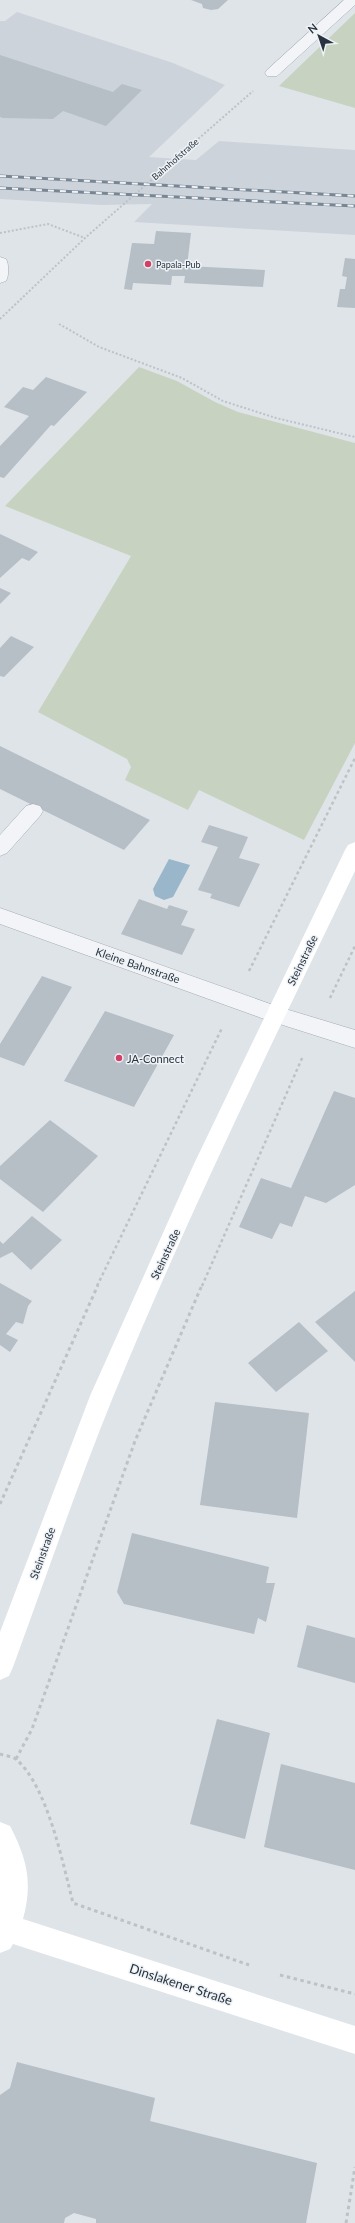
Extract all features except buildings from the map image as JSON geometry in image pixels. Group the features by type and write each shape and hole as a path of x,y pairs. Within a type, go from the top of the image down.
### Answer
{"street":[{"path":"272,73 352,0"},
{"path":"0,262 0,278"},
{"path":"0,848 33,811"},
{"name":"Steinstraße","path":"0,1667 68,1482 117,1359 275,1014 355,850"},
{"name":"Kleine Bahnstraße","path":"0,916 275,1014 355,1039"},
{"path":"0,1836 12,1860 14,1894 3,1934"},
{"name":"Dinslakener Straße","path":"3,1934 355,2040"}],"path":[{"name":"Bahnhofstraße","path":"0,319 85,238 272,73"},
{"path":"0,233 48,224 85,238"},
{"path":"59,324 99,347 182,378 223,400 276,418 355,437"},
{"path":"0,1504 94,1293 236,999 355,758"},
{"path":"16,1759 32,1729 135,1441 233,1211 316,1027 355,946"},
{"path":"0,1754 16,1759 32,1780 54,1833 73,1903 256,1967"},
{"path":"278,1974 355,1994"},
{"path":"346,2223 355,2167"}],"shaded area":[{"path":"17,12 173,63 225,85 149,157 196,160 219,141 355,150 355,235 134,222 152,204 101,205 0,199 0,21 5,21"}],"green space":[{"path":"355,13 355,108 279,86"},
{"path":"139,367 177,381 215,402 238,412 355,443 355,743 304,840 199,790 188,810 125,780 131,767 127,759 38,712 131,556 5,506"}],"water":[{"path":"169,859 190,865 173,897 164,900 155,896 153,889"}],"railway":[{"path":"0,176 355,196"},
{"path":"0,188 355,206"}],"place":[{"name":"Papala-Pub","path":"148,264"},
{"name":"JA-Connect","path":"119,1058"}]}
